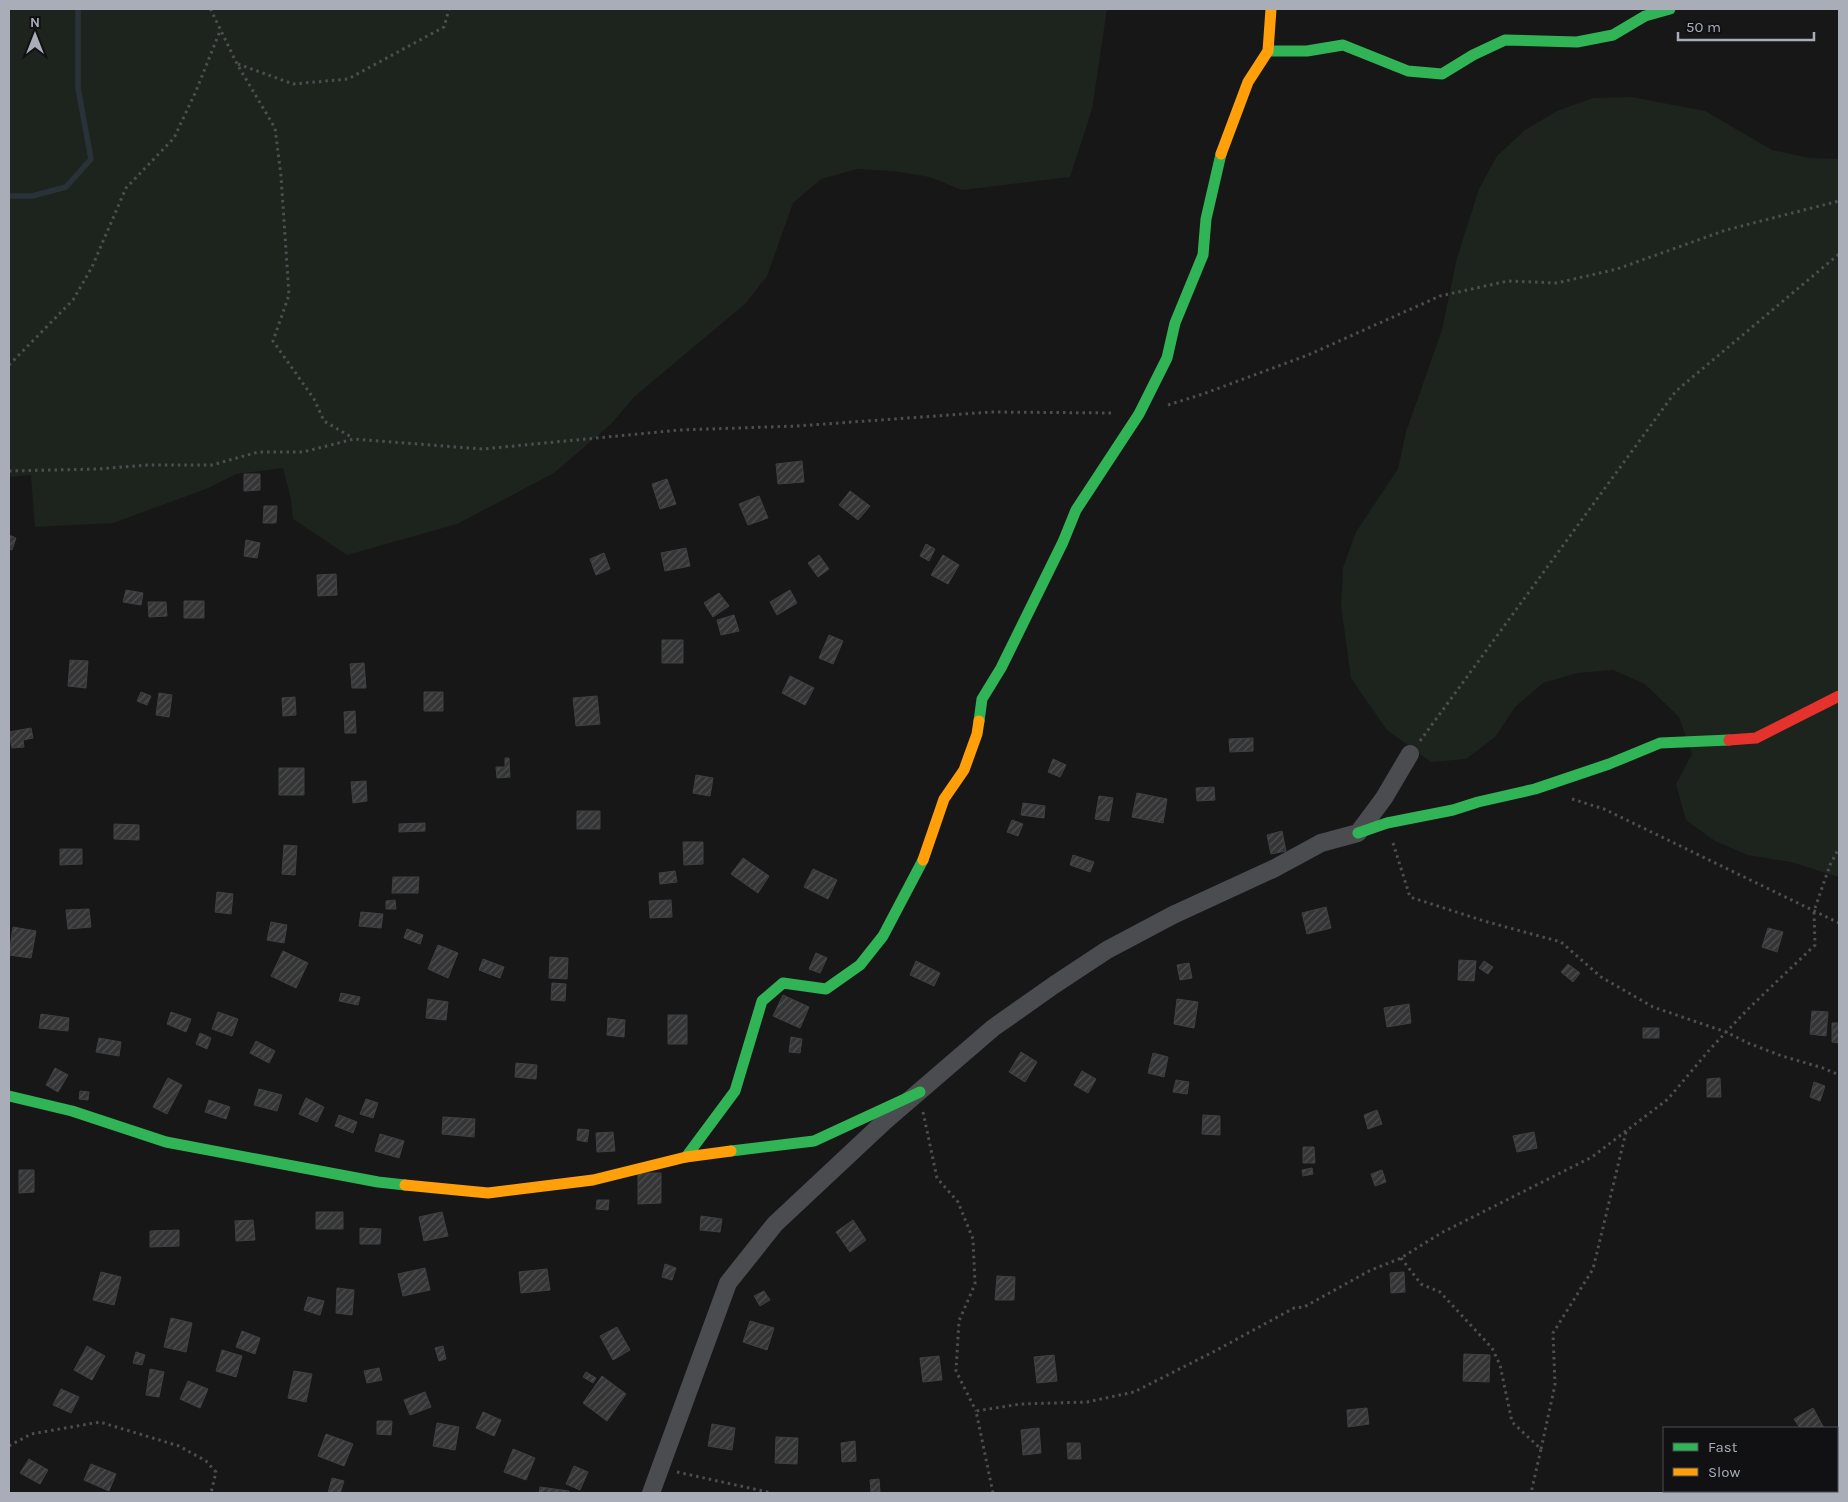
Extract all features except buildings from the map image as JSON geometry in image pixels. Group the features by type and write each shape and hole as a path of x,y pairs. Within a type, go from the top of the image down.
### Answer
{"street":[{"path":"686,1157 735,1091 762,1001 784,983 826,990 860,965 883,936 920,868 944,799 964,770 977,734 982,699 1001,668 1063,542 1076,510 1139,414 1167,358 1175,323 1203,255 1206,219 1222,150 1248,82 1268,51 1271,9"},
{"path":"1268,51 1307,51 1343,45 1408,70 1442,74 1473,54 1505,40 1577,42 1604,37 1613,35 1645,16 1670,9"},
{"path":"651,1493 728,1283 775,1224 885,1121 993,1028 1107,950 1173,915 1273,869 1320,843 1387,823 1453,810 1478,802 1535,789 1609,764 1660,742 1711,742 1756,738 1839,696"},
{"path":"1358,833 1384,798 1410,754"},
{"path":"9,1096 72,1110 166,1142 378,1182 488,1193 594,1180 686,1157 814,1141 920,1092"}],"path":[{"path":"212,9 237,64 275,128 281,176 289,296 273,341 314,399 324,421 354,439"},
{"path":"237,64 293,84 348,79 444,27 449,9"},
{"path":"9,365 73,300 92,267 126,188 174,138 221,31"},
{"path":"1167,405 1203,394 1308,355 1440,296 1508,281 1557,283 1617,269 1726,230 1839,201"},
{"path":"1410,754 1676,390 1839,254"},
{"path":"9,471 98,469 148,465 212,465 258,452 302,452 354,439 483,448 680,430 797,426 991,412 1139,414"},
{"path":"1570,799 1604,809 1839,923"},
{"path":"1387,823 1410,897 1484,921 1561,942 1600,977 1653,1007 1726,1032 1782,1056 1823,1068 1839,1075"},
{"path":"976,1411 1021,1404 1088,1402 1134,1392 1230,1344 1294,1308 1304,1307 1369,1270 1401,1258 1440,1233 1592,1157 1668,1099 1726,1032 1815,945 1814,911 1830,865 1839,848"},
{"path":"920,1092 937,1178 958,1202 973,1239 975,1284 959,1321 956,1371 976,1411 993,1493"},
{"path":"1531,1493 1555,1385 1553,1333 1593,1269 1627,1131"},
{"path":"1401,1258 1421,1284 1440,1292 1492,1348 1500,1365 1512,1422 1540,1449"},
{"path":"9,1446 31,1434 100,1422 179,1446 206,1461 216,1472 211,1493"},
{"path":"661,1468 772,1493"}],"shaded area":[{"path":"9,9 1107,9 1092,109 1070,177 962,190 930,177 894,171 857,169 821,179 793,203 767,276 746,303 634,397 611,424 554,473 457,524 347,555 293,519 291,499 283,468 236,474 206,489 113,523 35,527 31,475 9,477"},
{"path":"1631,97 1705,111 1772,150 1809,158 1839,159 1839,877 1791,862 1748,855 1715,841 1686,820 1676,784 1692,754 1679,717 1645,684 1613,670 1577,673 1543,683 1515,707 1495,737 1466,759 1431,762 1387,730 1351,678 1341,605 1343,568 1356,532 1398,469 1406,432 1442,330 1457,258 1479,189 1497,156 1525,130 1557,111 1593,98"}],"waterway":[{"path":"9,196 32,196 66,187 91,159 78,88 78,9"}],"traffic: fast":[{"path":"1268,51 1307,51 1343,45 1408,71 1442,74 1473,55 1505,40 1577,42 1613,35 1645,16 1670,9"},
{"path":"979,721 982,699 1001,668 1063,542 1076,510 1139,414 1167,358 1175,323 1203,255 1206,219 1221,154"},
{"path":"1358,833 1387,823 1453,810 1478,802 1535,789 1609,764 1660,743 1729,740"},
{"path":"686,1157 735,1091 762,1001 783,983 826,989 860,965 883,936 923,860"},
{"path":"731,1151 814,1141 920,1092"},
{"path":"9,1096 72,1111 166,1142 378,1182 405,1185"}],"traffic: slow":[{"path":"1221,154 1248,82 1268,51 1271,9"},
{"path":"923,860 944,799 964,770 977,734 979,721"},
{"path":"405,1185 488,1193 593,1180 686,1157 731,1151"}],"traffic: jam":[{"path":"1729,740 1756,738 1839,696"}]}
